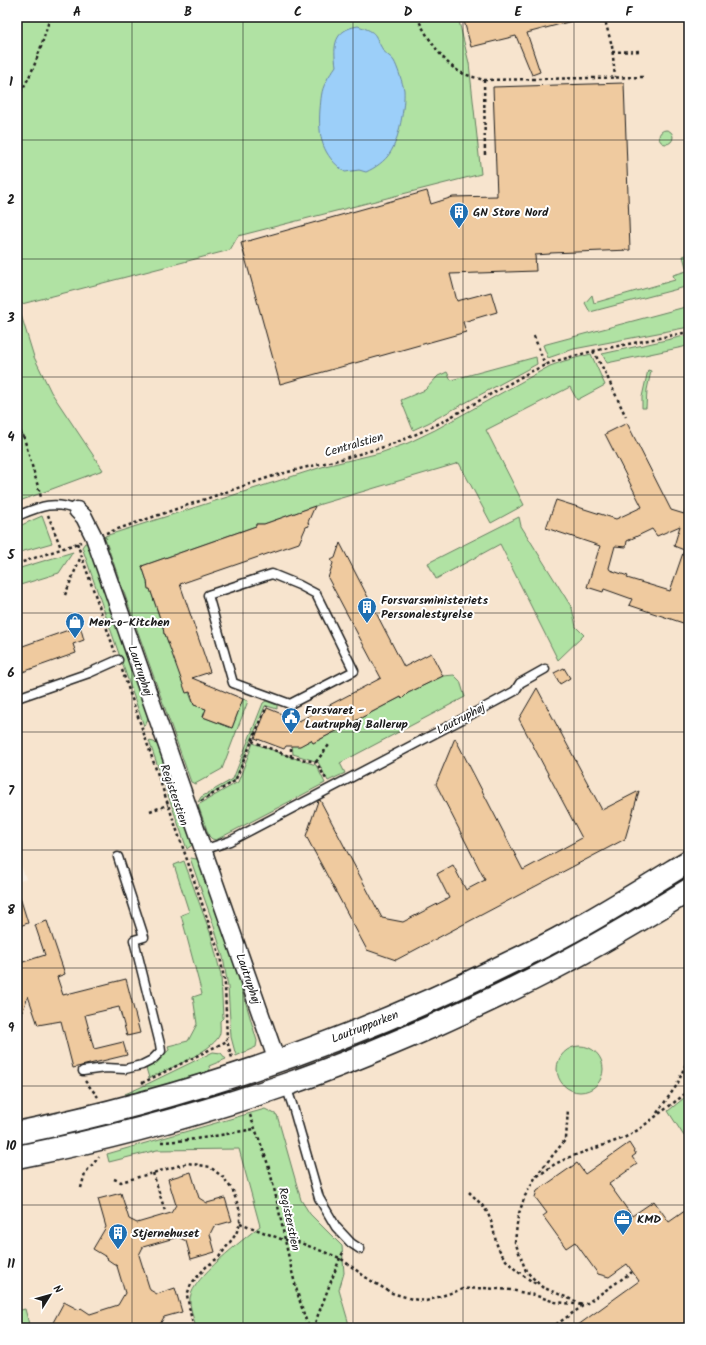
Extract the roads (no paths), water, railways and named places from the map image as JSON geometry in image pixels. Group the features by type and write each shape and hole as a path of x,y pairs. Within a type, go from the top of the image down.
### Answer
{"street":[{"name":"Lautruphøj","path":"77,510 84,517 94,537 286,1085"},
{"name":"Lautrupparken","path":"17,1133 110,1111 184,1091 277,1061 381,1022 471,982 562,937 689,861"},
{"name":"Lautrupparken","path":"17,1157 74,1146 215,1108 286,1085 382,1048 474,1008 555,968 641,920 689,890"}],"lane":[{"name":"Lautruphøj","path":"17,516 44,506 66,505 77,510"},
{"path":"272,574 299,585 316,594 354,671 290,704 234,683 208,596 272,574"},
{"path":"17,698 89,673 118,660"},
{"name":"Lautruphøj","path":"203,850 230,841 515,691 520,683 545,669"},
{"path":"84,1071 105,1068 125,1069 142,1065 152,1060 161,1051 134,940 144,937 118,857"},
{"path":"286,1085 318,1198 336,1227 351,1243 360,1249"}],"water":[{"path":"358,26 373,32 384,52 394,61 404,90 404,105 396,140 388,156 380,164 366,172 359,170 345,172 331,159 323,145 320,128 320,109 323,88 336,66 335,45 337,40 344,31"}],"place":[{"name":"GN Store Nord","path":"459,229"},
{"name":"Forsvarsministeriets Personalestyrelse","path":"367,624"},
{"name":"Men-o-Kitchen","path":"75,639"},
{"name":"Forsvaret - Lautruphøj Ballerup","path":"291,734"},
{"name":"KMD","path":"623,1236"},
{"name":"Stjernehuset","path":"118,1250"}]}
